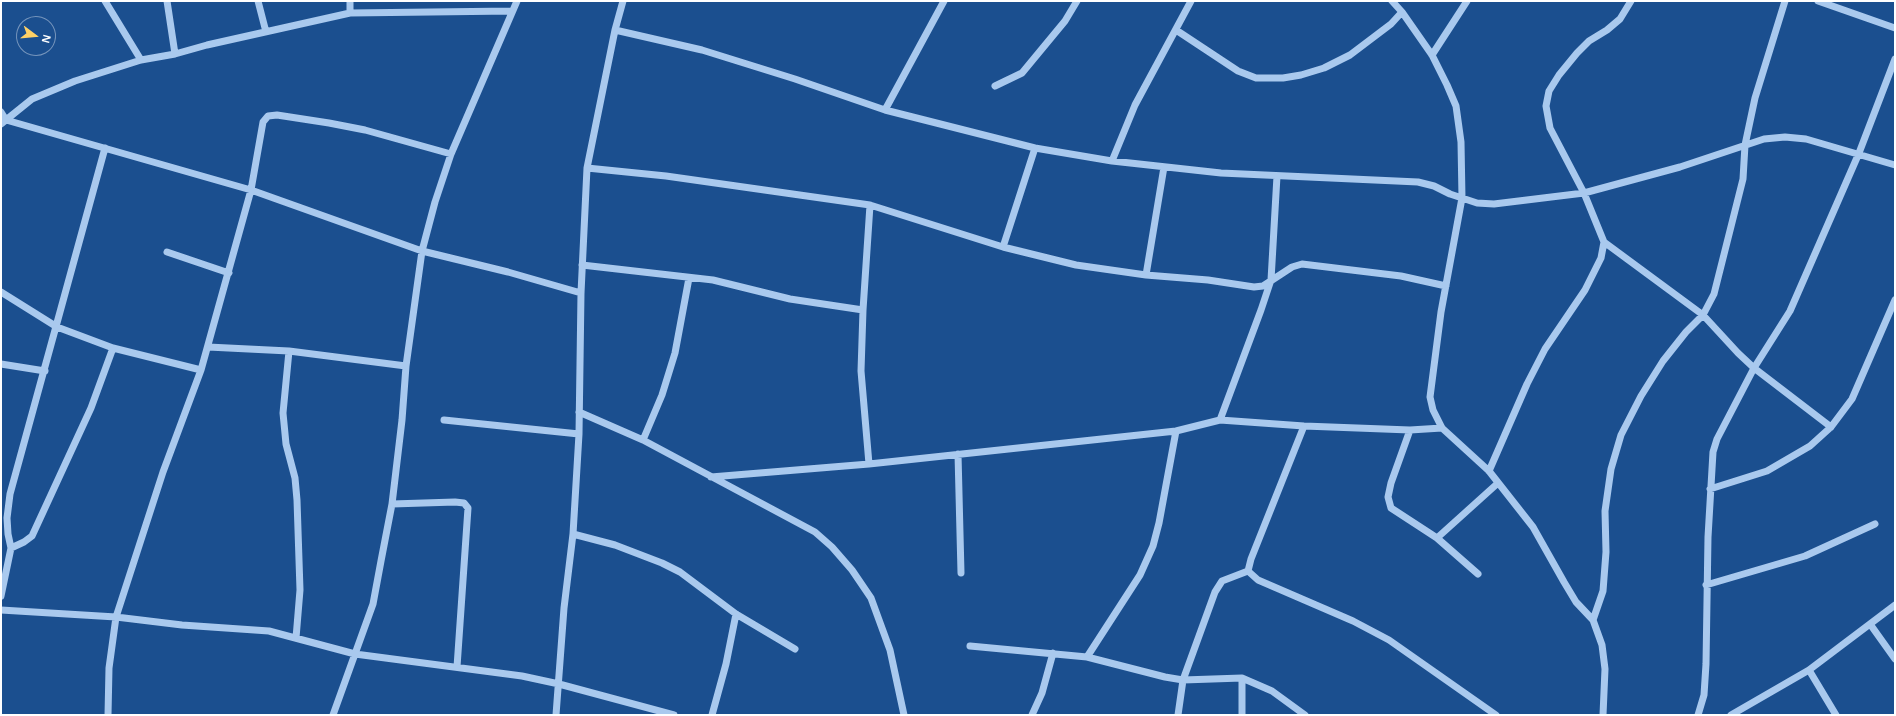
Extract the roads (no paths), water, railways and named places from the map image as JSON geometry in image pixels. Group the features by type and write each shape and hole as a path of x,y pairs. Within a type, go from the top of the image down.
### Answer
{"street":[{"path":"105,1 141,60"},
{"path":"167,1 175,54"},
{"path":"258,1 266,32"},
{"path":"350,1 350,13"},
{"path":"332,715 372,604 392,504 402,420 406,366 422,251 435,202 451,154 517,1"},
{"path":"556,715 564,608 573,534 579,434 582,265 587,168 615,30 623,1"},
{"path":"885,110 944,1"},
{"path":"995,86 1022,73 1064,20 1077,1"},
{"path":"1112,161 1135,105 1191,1"},
{"path":"1392,1 1402,12 1432,55 1456,106 1460,142 1462,198 1446,286 1430,397 1442,428 1490,471 1533,527 1576,602 1593,620 1602,645 1605,669 1603,715"},
{"path":"1432,55 1467,1"},
{"path":"1631,1 1620,19 1607,30 1589,41 1577,53 1549,90 1546,106 1550,128 1584,193 1604,242 1703,315 1754,368 1831,427"},
{"path":"1593,620 1602,591 1606,552 1606,511 1612,469 1621,436 1641,396 1663,361 1686,332 1703,315 1714,294 1722,268 1743,179 1745,145 1755,98 1785,1"},
{"path":"1818,1 1895,28"},
{"path":"3,122 39,96 75,81 141,60 175,54 350,13 512,11"},
{"path":"1176,30 1238,71 1256,78 1283,78 1301,75 1324,68 1350,55 1386,28 1402,12"},
{"path":"615,30 709,53 794,79 885,110 1036,148 1112,161 1220,173 1418,182 1434,186 1450,194 1477,203 1494,204 1584,193 1680,167 1764,139 1785,137 1806,139 1859,153 1895,165"},
{"path":"1698,715 1704,695 1706,664 1706,586 1713,452 1717,439 1754,368 1790,311 1859,153 1893,68 1895,59"},
{"path":"1,112 3,122"},
{"path":"108,715 109,668 116,617 163,472 201,370 208,347 251,190 263,122 268,116 277,115 321,122 365,130 451,154"},
{"path":"3,122 105,148 251,190 422,251 508,272 582,293"},
{"path":"1,596 11,548 7,518 10,494 105,148"},
{"path":"1003,247 1036,148"},
{"path":"1146,276 1164,166"},
{"path":"587,168 666,176 870,205 1003,247 1076,265 1146,276 1208,280 1254,287 1262,286 1292,267 1302,264 1401,276 1446,286"},
{"path":"1220,420 1271,280 1277,176"},
{"path":"869,464 861,371 863,310 870,205"},
{"path":"1490,471 1527,384 1545,349 1585,290 1601,258 1604,242"},
{"path":"167,252 229,273"},
{"path":"582,265 735,284 790,299 863,310"},
{"path":"643,440 662,395 675,353 689,278"},
{"path":"1,292 57,327 113,348 201,370"},
{"path":"1710,489 1767,471 1810,446 1831,427 1852,399 1895,300"},
{"path":"208,347 289,351 406,366"},
{"path":"11,548 24,542 32,536 91,408 113,348"},
{"path":"289,351 283,413 286,444 295,478 297,500 300,590 296,638"},
{"path":"1,364 45,371"},
{"path":"579,412 643,440 711,476 815,532 832,547 852,570 871,598 890,650 904,715"},
{"path":"444,420 579,434"},
{"path":"711,476 869,464 1176,430 1220,420 1304,426 1410,430 1442,428"},
{"path":"1248,571 1251,559 1304,426"},
{"path":"1087,657 1140,575 1153,546 1159,523 1176,430"},
{"path":"1410,430 1391,483 1388,497 1391,508 1437,538 1478,574"},
{"path":"958,454 961,573"},
{"path":"1437,538 1498,482"},
{"path":"392,504 455,502 464,503 468,508 457,667"},
{"path":"1706,586 1805,556 1875,524"},
{"path":"573,534 615,545 680,572 736,614 795,649"},
{"path":"1178,715 1183,680 1215,592 1222,581 1248,571"},
{"path":"1248,571 1258,580 1353,621 1389,640 1496,715"},
{"path":"1731,715 1809,670 1895,605"},
{"path":"1,610 116,617 182,625 255,630 296,638 355,654 522,676 559,684 674,715"},
{"path":"712,715 726,664 736,614"},
{"path":"1870,624 1895,659"},
{"path":"970,646 1087,657 1165,677 1183,680 1242,678 1272,691 1304,715"},
{"path":"1032,715 1042,693 1053,653"},
{"path":"1809,670 1836,715"},
{"path":"1242,678 1242,715"},
{"path":"1747,707 1748,715"}]}
